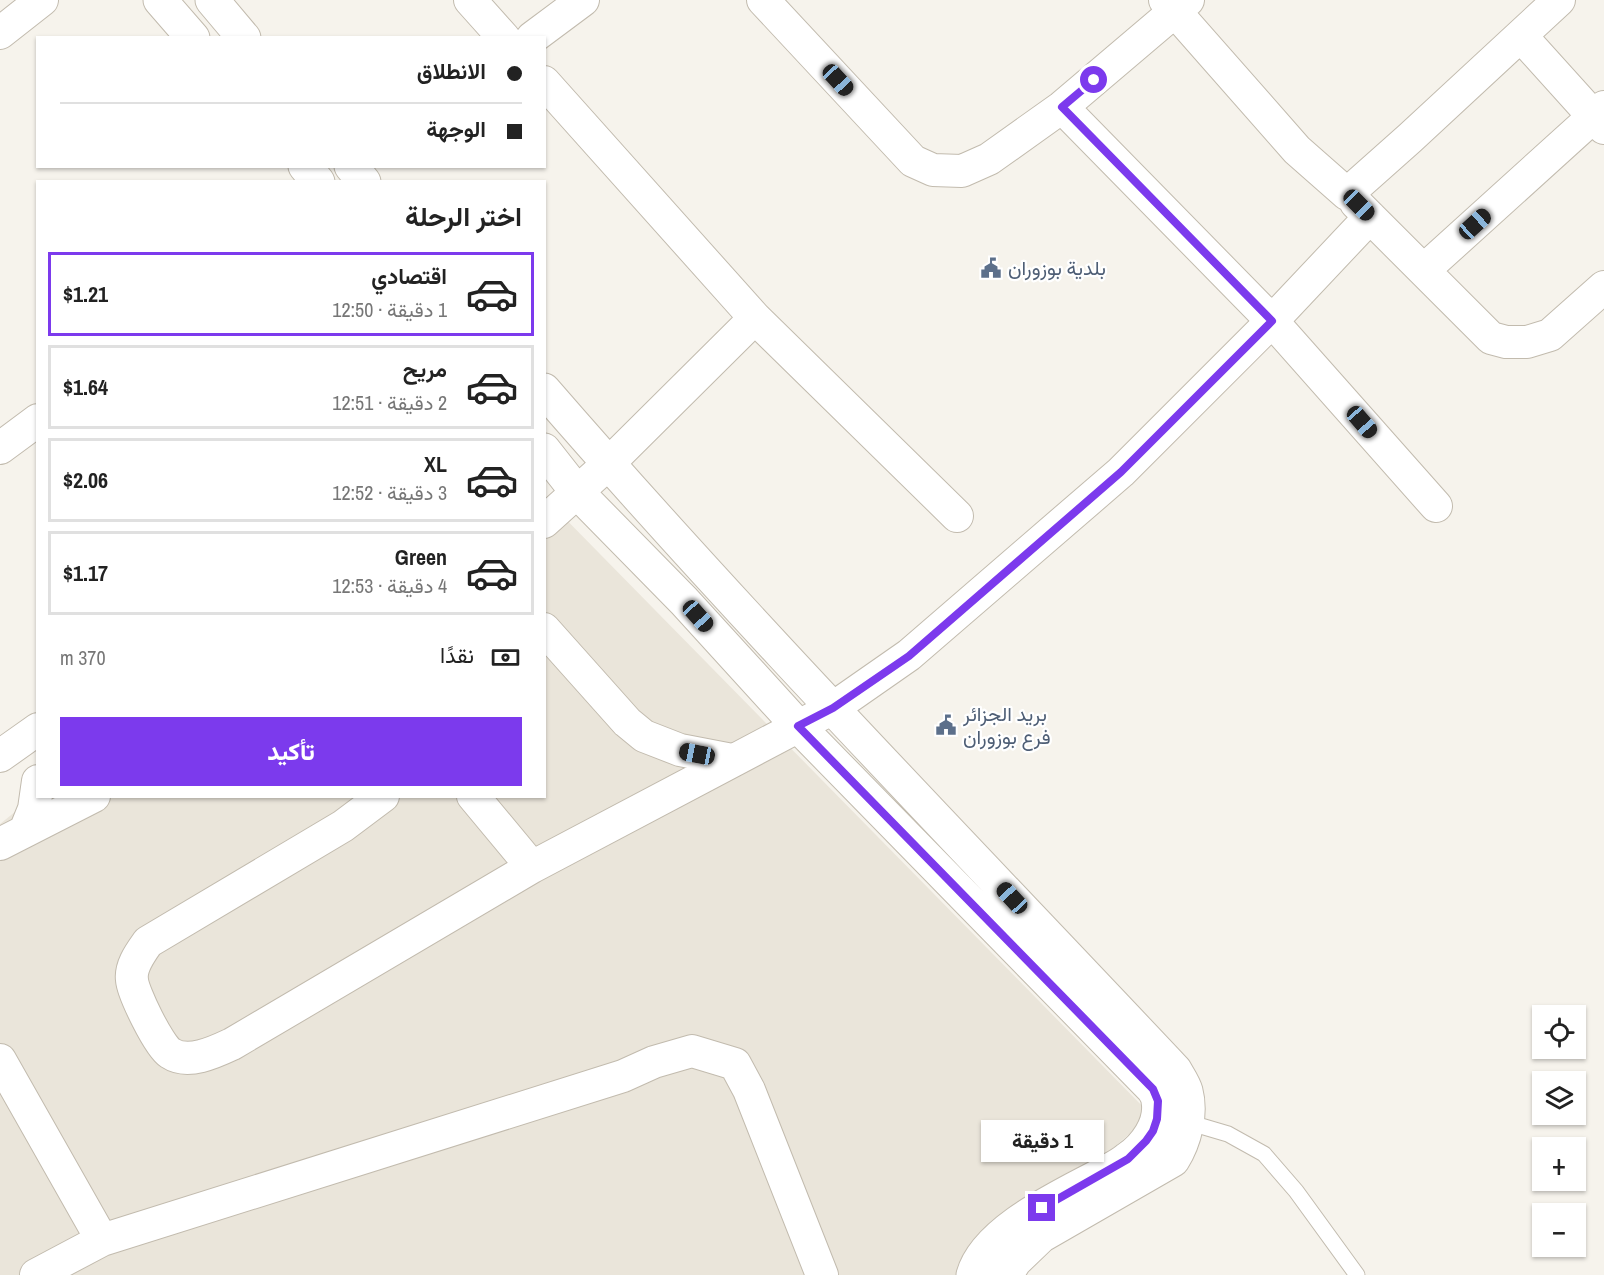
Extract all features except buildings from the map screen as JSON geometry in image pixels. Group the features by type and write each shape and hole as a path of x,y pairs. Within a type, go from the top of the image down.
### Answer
{"street":[{"path":"0,33 42,0"},
{"path":"160,0 191,36"},
{"path":"212,0 242,36"},
{"path":"470,0 502,36"},
{"path":"535,36 583,0"},
{"path":"763,0 913,160 933,170 962,171 989,159 1062,107 1176,4 1298,150 1347,194 1491,338 1506,342 1527,342 1550,335 1604,287"},
{"path":"1347,194 1559,0"},
{"path":"1424,270 1601,117 1521,36"},
{"path":"546,84 755,318 957,516"},
{"path":"1062,107 1272,321 1436,506"},
{"path":"306,168 316,180"},
{"path":"380,798 343,826 148,942 137,958 131,978 136,994 159,1041 170,1054 187,1058 215,1053 532,867 833,708 909,656 1121,472 1272,321 1370,217"},
{"path":"546,520 608,464 755,318"},
{"path":"546,392 782,655 1175,1070 1186,1090 1188,1107 1153,1131 1128,1159 1026,1217 998,1238 981,1257 973,1275"},
{"path":"0,448 36,421"},
{"path":"546,452 578,492 684,601 798,726 1153,1089 1158,1101 1172,1120 1180,1149 1173,1160 1041,1236 1015,1261 1006,1275"},
{"path":"546,630 627,722 644,736 680,750 732,760"},
{"path":"757,680 782,655"},
{"path":"0,756 36,730"},
{"path":"13,838 34,809 36,795"},
{"path":"13,838 90,798"},
{"path":"475,798 532,867"},
{"path":"36,1275 102,1240 612,1079 654,1062 692,1052 735,1064 749,1090 822,1275"},
{"path":"0,1060 102,1240"}],"lane":[{"path":"1172,1120 1228,1134 1264,1154 1296,1191 1357,1275"}],"shaded area":[{"path":"546,499 1151,1115 967,1275 0,1275 0,824 36,795 36,798 546,798"}],"place":[{"name":"بلدية بوزوران","path":"991,268"},
{"name":"بريد الجزائر فرع بوزوران","path":"946,725"}],"route":[{"path":"1042,1208 1128,1159 1146,1141 1157,1119 1158,1101 1153,1089 798,726 833,708 909,656 1121,472 1272,321 1062,107 1094,80"}]}
